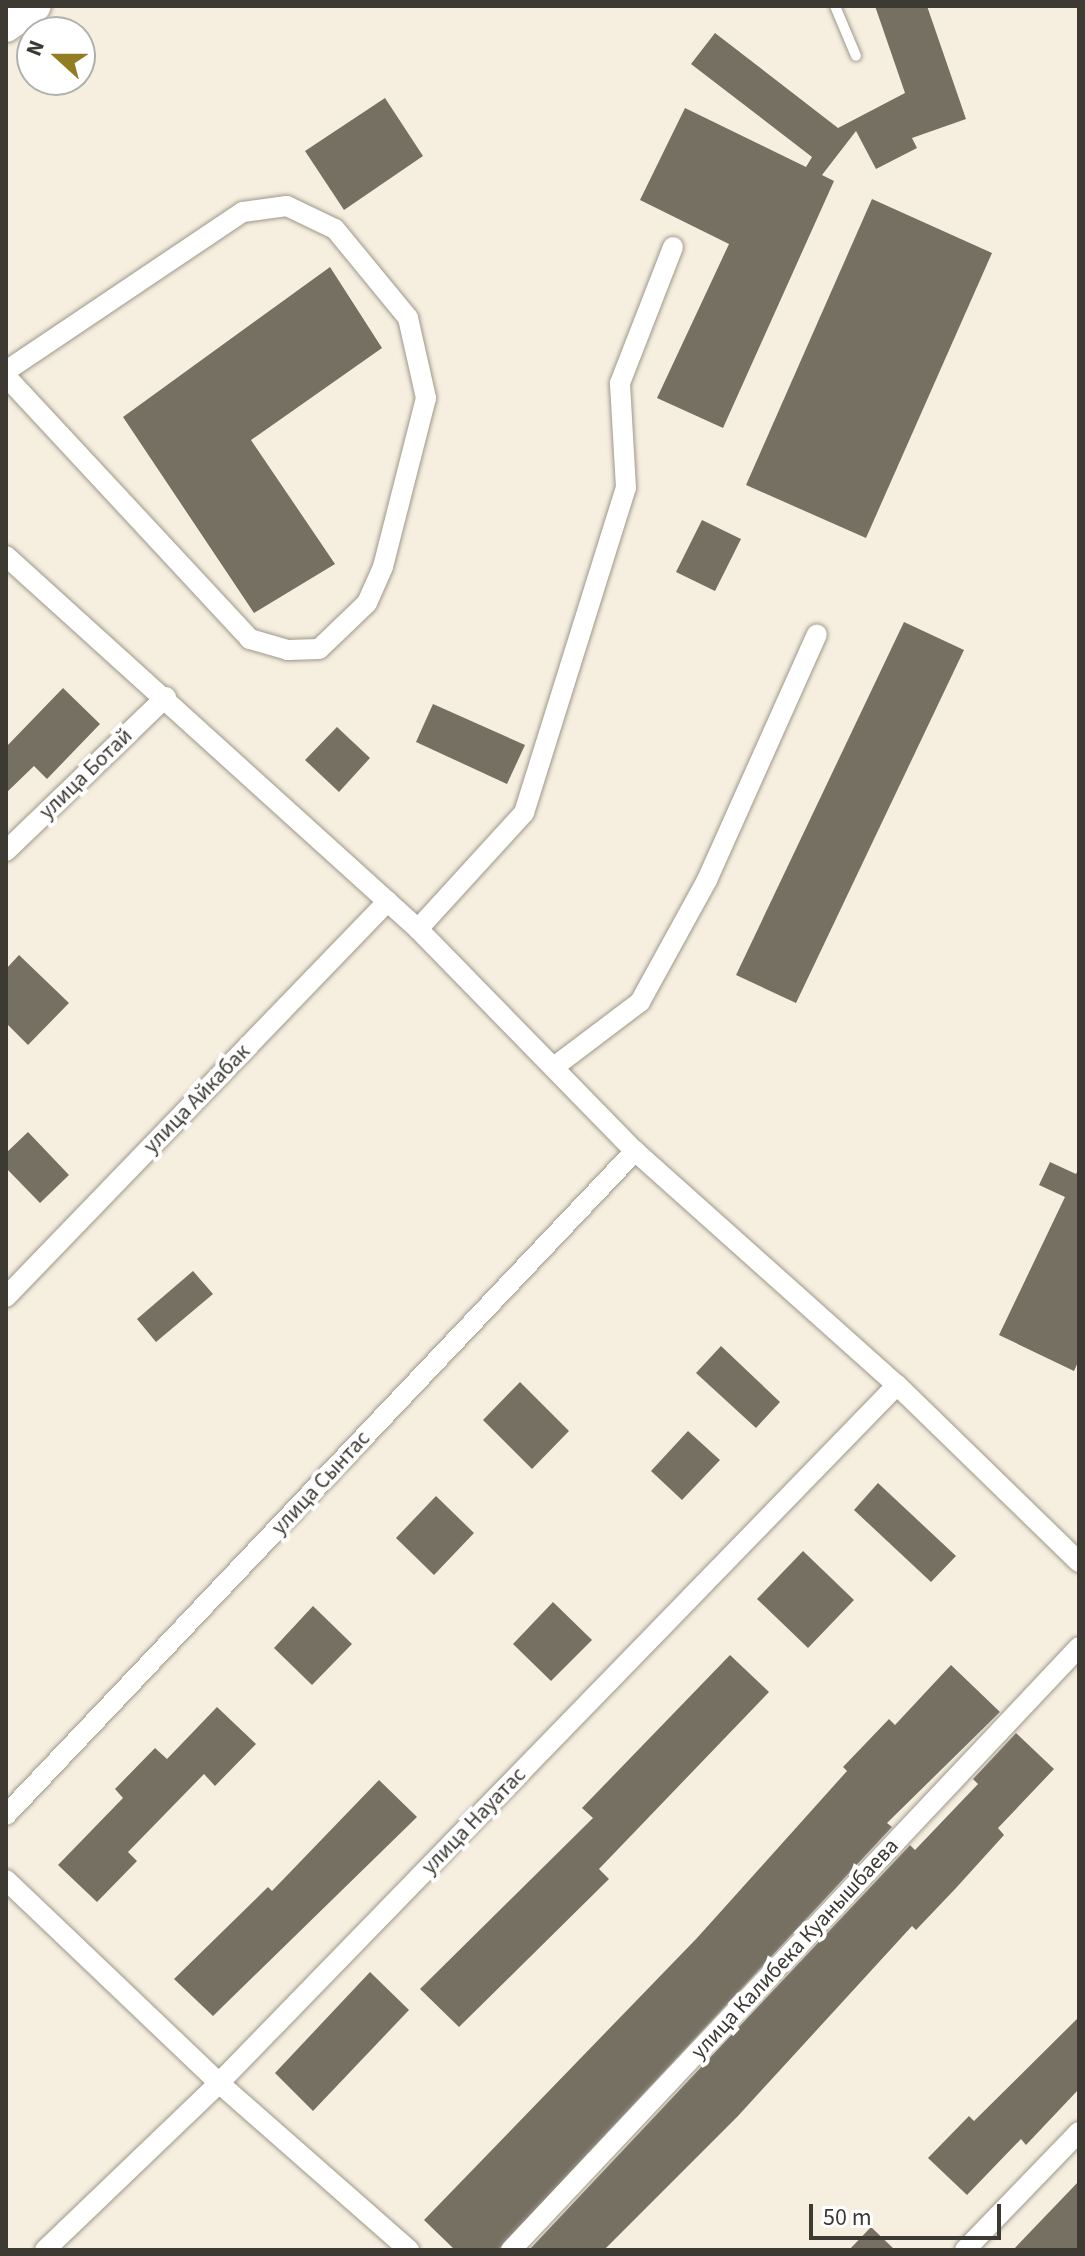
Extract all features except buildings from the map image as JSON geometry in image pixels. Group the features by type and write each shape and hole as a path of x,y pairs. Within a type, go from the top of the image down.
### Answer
{"main road":[{"path":"6,26 35,6"}],"street":[{"path":"287,206 335,229 408,318 426,398 383,567 367,603 319,649 288,650 250,639 6,373 243,212 287,206"},
{"path":"418,929 524,813 626,488 620,383 673,247"},
{"path":"6,556 166,697 418,929 635,1151 897,1385 1079,1562"},
{"path":"554,1067 640,1002 707,880 817,634"},
{"name":"улица Ботай","path":"6,851 166,697"},
{"name":"улица Айкабак","path":"6,1297 388,901"},
{"name":"улица Сынтас","path":"6,1815 635,1151"},
{"name":"улица Науатас","path":"45,2250 219,2083 897,1385"},
{"name":"улица Калибека Куанышбаева","path":"511,2250 1079,1647"},
{"path":"6,1880 219,2083 409,2250"},
{"path":"965,2250 1079,2132"}],"lane":[{"path":"835,6 856,56"}]}
